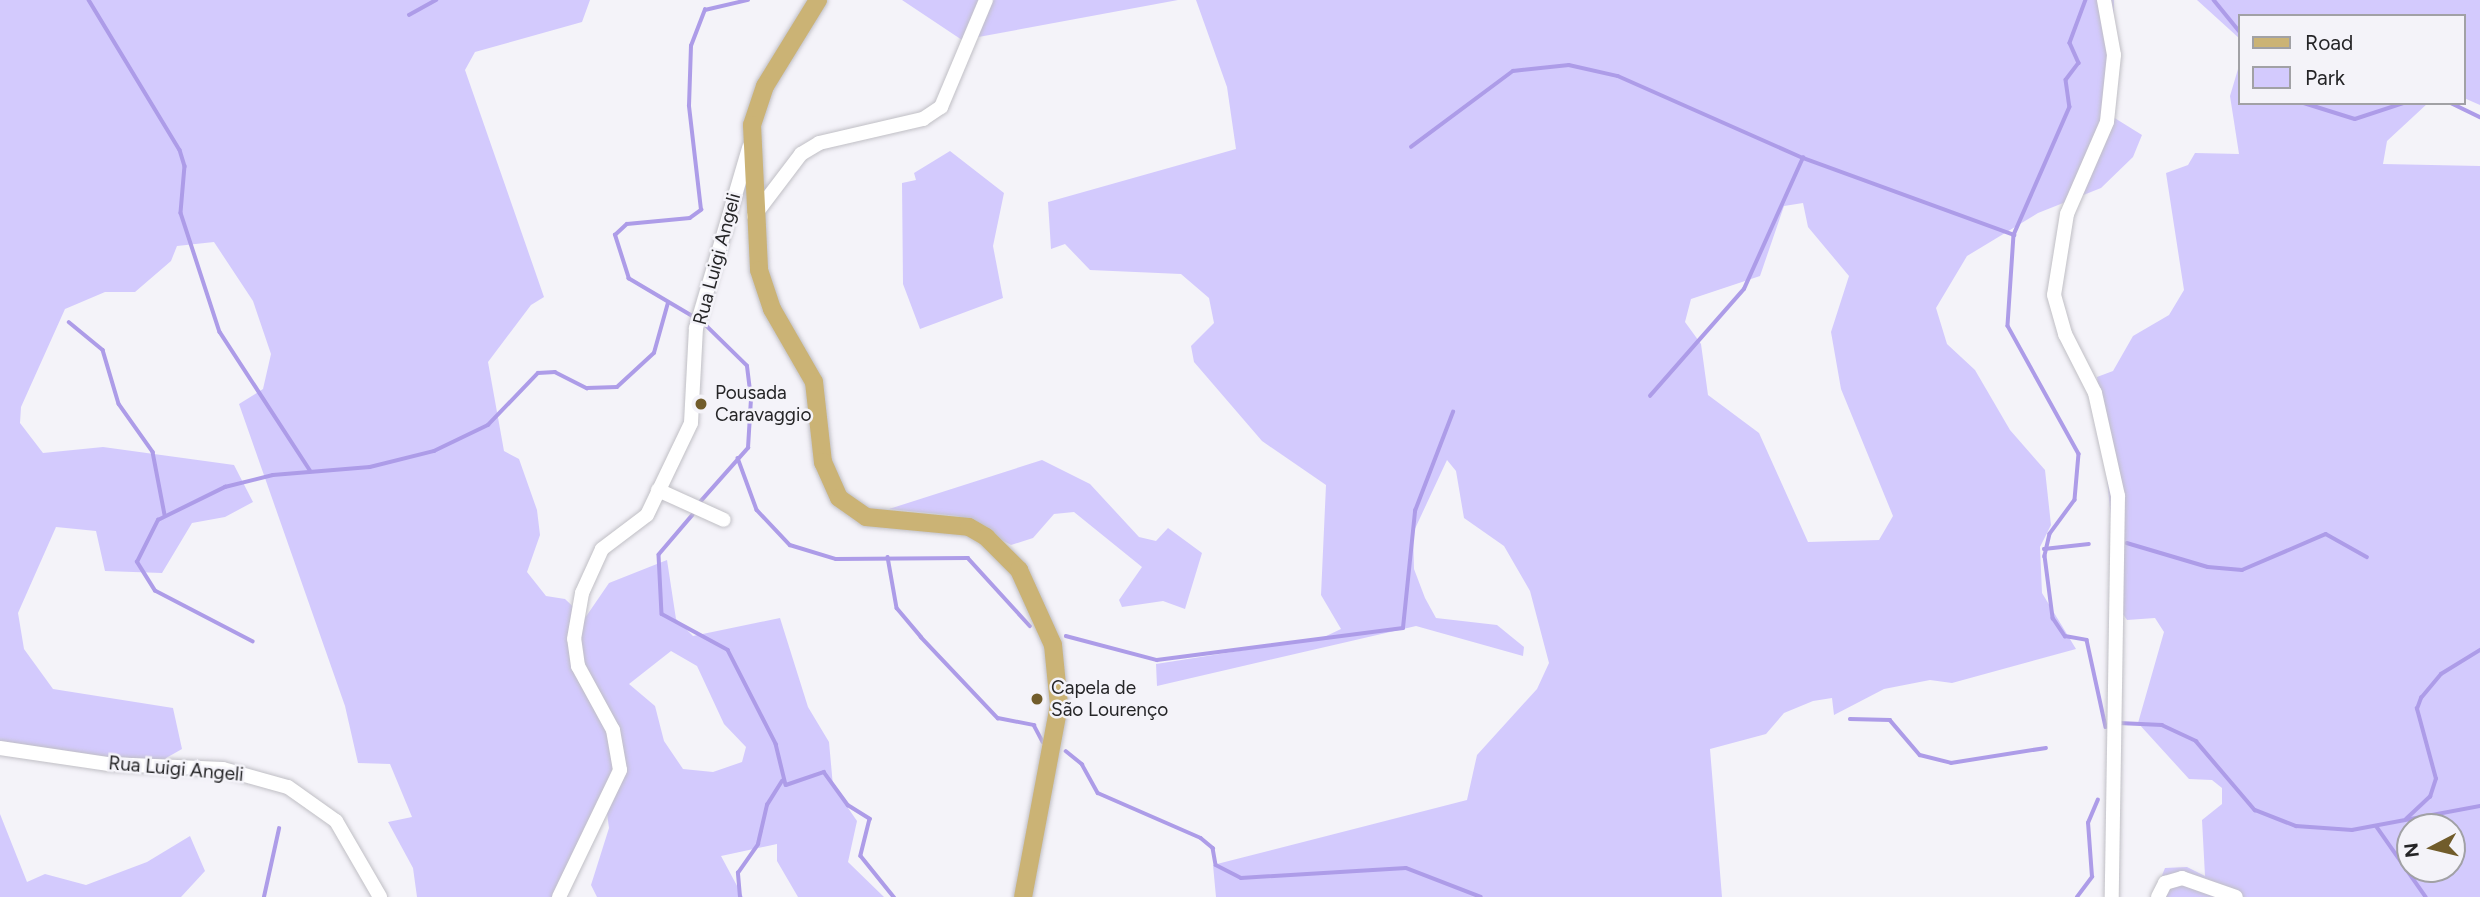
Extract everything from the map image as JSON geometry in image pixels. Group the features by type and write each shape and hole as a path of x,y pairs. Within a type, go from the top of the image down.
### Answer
{"main road":[{"path":"818,0 765,86 749,148 754,216 764,290 814,382 823,463 839,498 866,517 969,527 986,537 1019,570 1052,645 1059,705 1023,897"}],"street":[{"path":"754,216 801,153 819,143 923,119 941,107 986,0"},
{"path":"2104,0 2114,55 2107,122 2067,214 2054,295 2064,334 2095,393 2118,496 2112,897"},
{"name":"Rua Luigi Angeli","path":"559,897 620,770 613,730 578,666 574,639 582,593 602,549 647,515 691,423 696,328 749,148"},
{"path":"658,490 724,520"},
{"name":"Rua Luigi Angeli","path":"0,748 109,764 223,769 288,787 336,821 380,897"},
{"path":"2158,897 2165,883 2182,878 2236,897"}],"green space":[{"path":"0,0 590,0 582,22 475,52 465,70 544,297 531,305 488,362 504,451 519,459 537,510 540,535 527,572 546,596 565,599 585,618 609,583 667,560 676,619 693,636 780,618 808,707 829,742 833,786 857,821 848,862 884,897 798,897 777,861 777,844 721,856 743,897 597,897 591,885 609,828 606,806 560,897 417,897 413,868 388,822 412,817 390,764 358,763 345,706 239,404 263,389 271,354 253,301 214,242 177,246 171,261 135,292 105,292 65,309 21,407 20,423 43,453 103,447 234,465 253,502 225,517 192,523 162,573 105,571 96,531 56,527 18,613 24,649 53,689 173,708 182,749 159,762 0,755","holes":["671,651 697,666 724,724 746,747 742,762 713,772 683,769 664,741 655,706 629,684"]},
{"path":"902,0 1178,0 962,40"},
{"path":"1196,0 2114,0 2113,117 2142,135 2133,157 2101,188 2038,213 1967,256 1936,308 1947,344 1975,370 2010,430 2045,470 2051,525 2040,547 2042,593 2076,649 1952,683 1930,680 1884,689 1834,715 1832,698 1813,701 1784,713 1766,734 1710,749 1722,897 1216,897 1213,865 1467,800 1477,755 1537,689 1549,663 1530,591 1504,546 1464,518 1456,471 1447,460 1413,533 1414,569 1425,598 1436,618 1497,625 1524,647 1523,656 1416,626 1157,686 1156,664 1322,638 1341,629 1321,595 1326,485 1262,441 1194,362 1191,346 1214,323 1209,298 1181,274 1090,270 1065,244 1051,249 1048,202 1236,149 1227,87","holes":["1803,203 1808,227 1849,276 1831,332 1841,389 1893,516 1879,540 1808,542 1759,433 1708,395 1701,344 1685,322 1691,299 1760,276 1784,206"]},
{"path":"2197,0 2480,0 2480,105 2466,99 2466,14 2238,14 2238,37"},
{"path":"2238,69 2238,105 2426,105 2387,141 2383,164 2480,166 2480,897 2153,897 2165,868 2187,867 2205,876 2202,820 2222,804 2222,788 2212,780 2189,779 2138,723 2164,632 2155,618 2127,620 2120,610 2097,377 2113,371 2133,336 2169,315 2184,290 2166,173 2188,165 2195,153 2239,154 2230,96"},
{"path":"950,151 1004,193 993,246 1003,298 920,329 903,284 902,183 916,180 914,173"},
{"path":"1042,460 1090,484 1139,537 1156,541 1168,528 1202,553 1185,609 1163,601 1122,607 1119,600 1142,567 1074,512 1054,514 1033,538 1011,545 958,516 889,509"},
{"path":"0,814 27,882 45,874 86,885 147,862 190,836 205,871 181,897 0,897"}],"waterway":[{"path":"89,0 180,150 185,166 181,213 220,332 310,470"},
{"path":"409,15 436,0"},
{"path":"695,318 629,279 615,235 627,224 690,218 701,210 689,106 691,46 705,10 748,0"},
{"path":"2086,0 2070,43 2079,63 2066,80 2070,107 2014,235 2008,326 2079,454 2075,500 2050,534 2045,556 2053,618 2065,636 2087,640 2106,727"},
{"path":"2214,0 2238,30"},
{"path":"1411,147 1513,71 1569,65 1618,76 1803,158 2014,235"},
{"path":"2310,105 2355,119 2398,105"},
{"path":"2455,105 2480,117"},
{"path":"1650,396 1744,289 1803,158"},
{"path":"253,642 155,591 137,562 158,520 225,487 273,475 370,467 434,451 488,425 538,373 555,372 587,388 617,387 654,353 668,303"},
{"path":"69,322 103,350 119,404 153,452 165,515"},
{"path":"701,501 748,448 751,399 747,366 702,322"},
{"path":"1066,636 1157,660 1403,628 1415,511 1453,412"},
{"path":"738,458 757,510 790,545 836,559 968,558 1030,626"},
{"path":"693,515 659,555 662,614 728,650 776,744 786,785 824,772 848,805 870,819 861,856 894,897"},
{"path":"2127,543 2208,567 2242,570 2326,534 2367,557"},
{"path":"2044,549 2089,544"},
{"path":"888,557 897,608 921,637 998,718 1034,725 1043,742"},
{"path":"2413,813 2430,797 2436,779 2417,709 2421,698 2441,674 2480,650"},
{"path":"1850,719 1890,720 1920,755 1951,763 2046,748"},
{"path":"2119,723 2162,725 2196,741 2255,810 2296,826 2352,830 2480,806"},
{"path":"1066,751 1082,764 1098,793 1201,838 1213,848 1216,865 1241,878 1406,868 1481,897"},
{"path":"740,897 738,873 758,844 767,805 782,781"},
{"path":"2077,897 2092,877 2088,823 2098,800"},
{"path":"2377,827 2426,897"},
{"path":"264,897 279,829"}],"place":[{"name":"Pousada Caravaggio","path":"701,404"},
{"name":"Capela de São Lourenço","path":"1037,699"}]}
